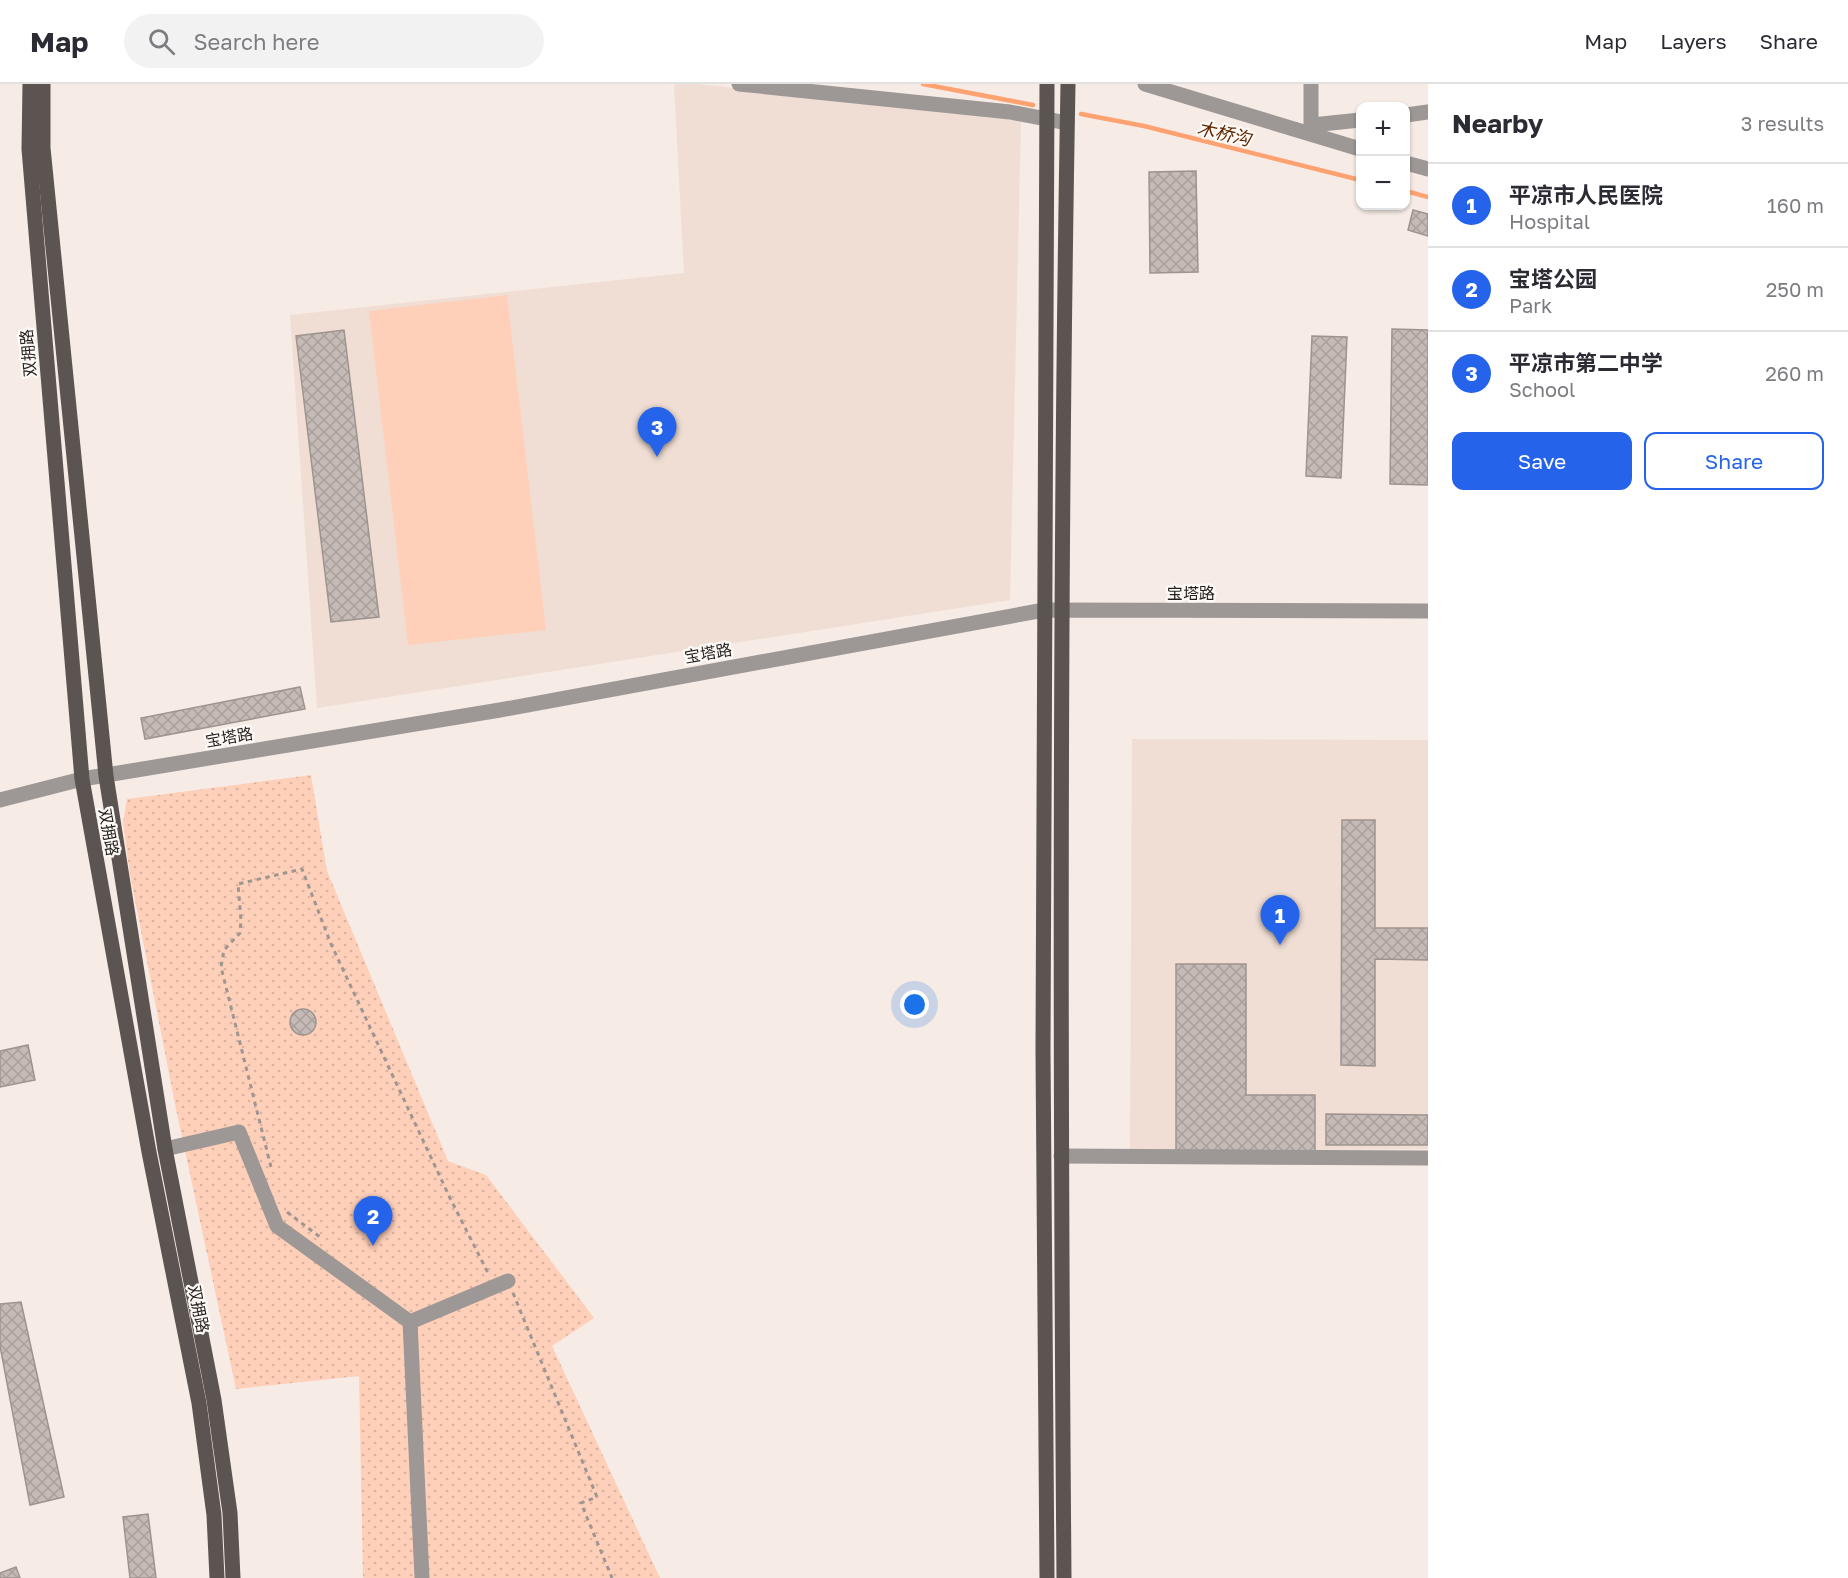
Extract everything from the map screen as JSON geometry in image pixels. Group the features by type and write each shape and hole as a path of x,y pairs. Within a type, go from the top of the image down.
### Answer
{"main road":[{"name":"双拥路","path":"30,84 30,149 82,779 149,1152 199,1403 214,1515 217,1578"},
{"name":"双拥路","path":"43,84 43,148 106,776 165,1149 214,1400 230,1514 233,1578"},
{"path":"1047,84 1043,939 1047,1578"},
{"path":"1065,1578 1061,1156 1061,610 1068,84"},
{"path":"1043,939 1061,938"}],"street":[{"path":"739,84 1010,112 1067,123"},
{"path":"1145,84 1311,130 1356,147"},
{"path":"1311,84 1311,130"},
{"path":"1410,114 1428,112"},
{"path":"1311,130 1356,121"},
{"path":"1410,164 1428,170"},
{"name":"宝塔路","path":"0,800 82,779 500,710 1044,610 1428,611"},
{"path":"165,1149 239,1132 277,1226 410,1322"},
{"path":"1061,1156 1428,1158"},
{"path":"410,1322 501,1283"},
{"path":"410,1322 422,1578"}],"path":[{"path":"272,1171 221,967 225,950 240,933 238,884 302,869 331,944 450,1198 501,1283 597,1497 581,1503 612,1578"},
{"path":"285,1209 322,1238"}],"shaded area":[{"path":"674,84 698,84 1021,120 1010,600 317,708 290,315 684,273"},
{"path":"507,295 546,630 408,645 369,311"},
{"path":"1132,739 1428,740 1428,1149 1130,1152"},
{"path":"311,775 327,871 448,1161 486,1175 594,1318 552,1346 660,1578 363,1578 359,1376 236,1389 176,1109 130,875 123,823 127,799"}],"building":[{"path":"1196,171 1198,272 1150,273 1149,172"},
{"path":"1413,210 1428,214 1428,236 1408,230"},
{"path":"1392,329 1428,330 1428,485 1390,484"},
{"path":"344,330 379,617 331,622 296,336"},
{"path":"1312,336 1347,337 1341,478 1306,476"},
{"path":"300,687 305,709 145,739 141,718"},
{"path":"1342,820 1375,820 1375,928 1428,928 1428,960 1375,959 1375,1066 1341,1065"},
{"path":"1176,964 1246,964 1246,1095 1315,1095 1315,1151 1176,1150"},
{"path":"303,1009 312,1013 316,1022 312,1031 303,1035 294,1031 290,1022 294,1013"},
{"path":"28,1045 35,1080 0,1087 0,1051"},
{"path":"1326,1114 1428,1115 1428,1145 1326,1145"},
{"path":"21,1302 64,1497 30,1505 0,1346 0,1304"},
{"path":"148,1514 156,1578 130,1578 123,1517"},
{"path":"16,1567 20,1578 0,1578 0,1573"}],"waterway":[{"name":"木桥沟","path":"923,84 1033,105"},
{"name":"木桥沟","path":"1081,114 1144,126 1356,179"},
{"name":"木桥沟","path":"1410,192 1428,197"}],"place":[{"name":"平凉市第二中学","path":"657,457"},
{"name":"平凉市人民医院","path":"1280,945"},
{"name":"宝塔公园","path":"373,1246"}]}
